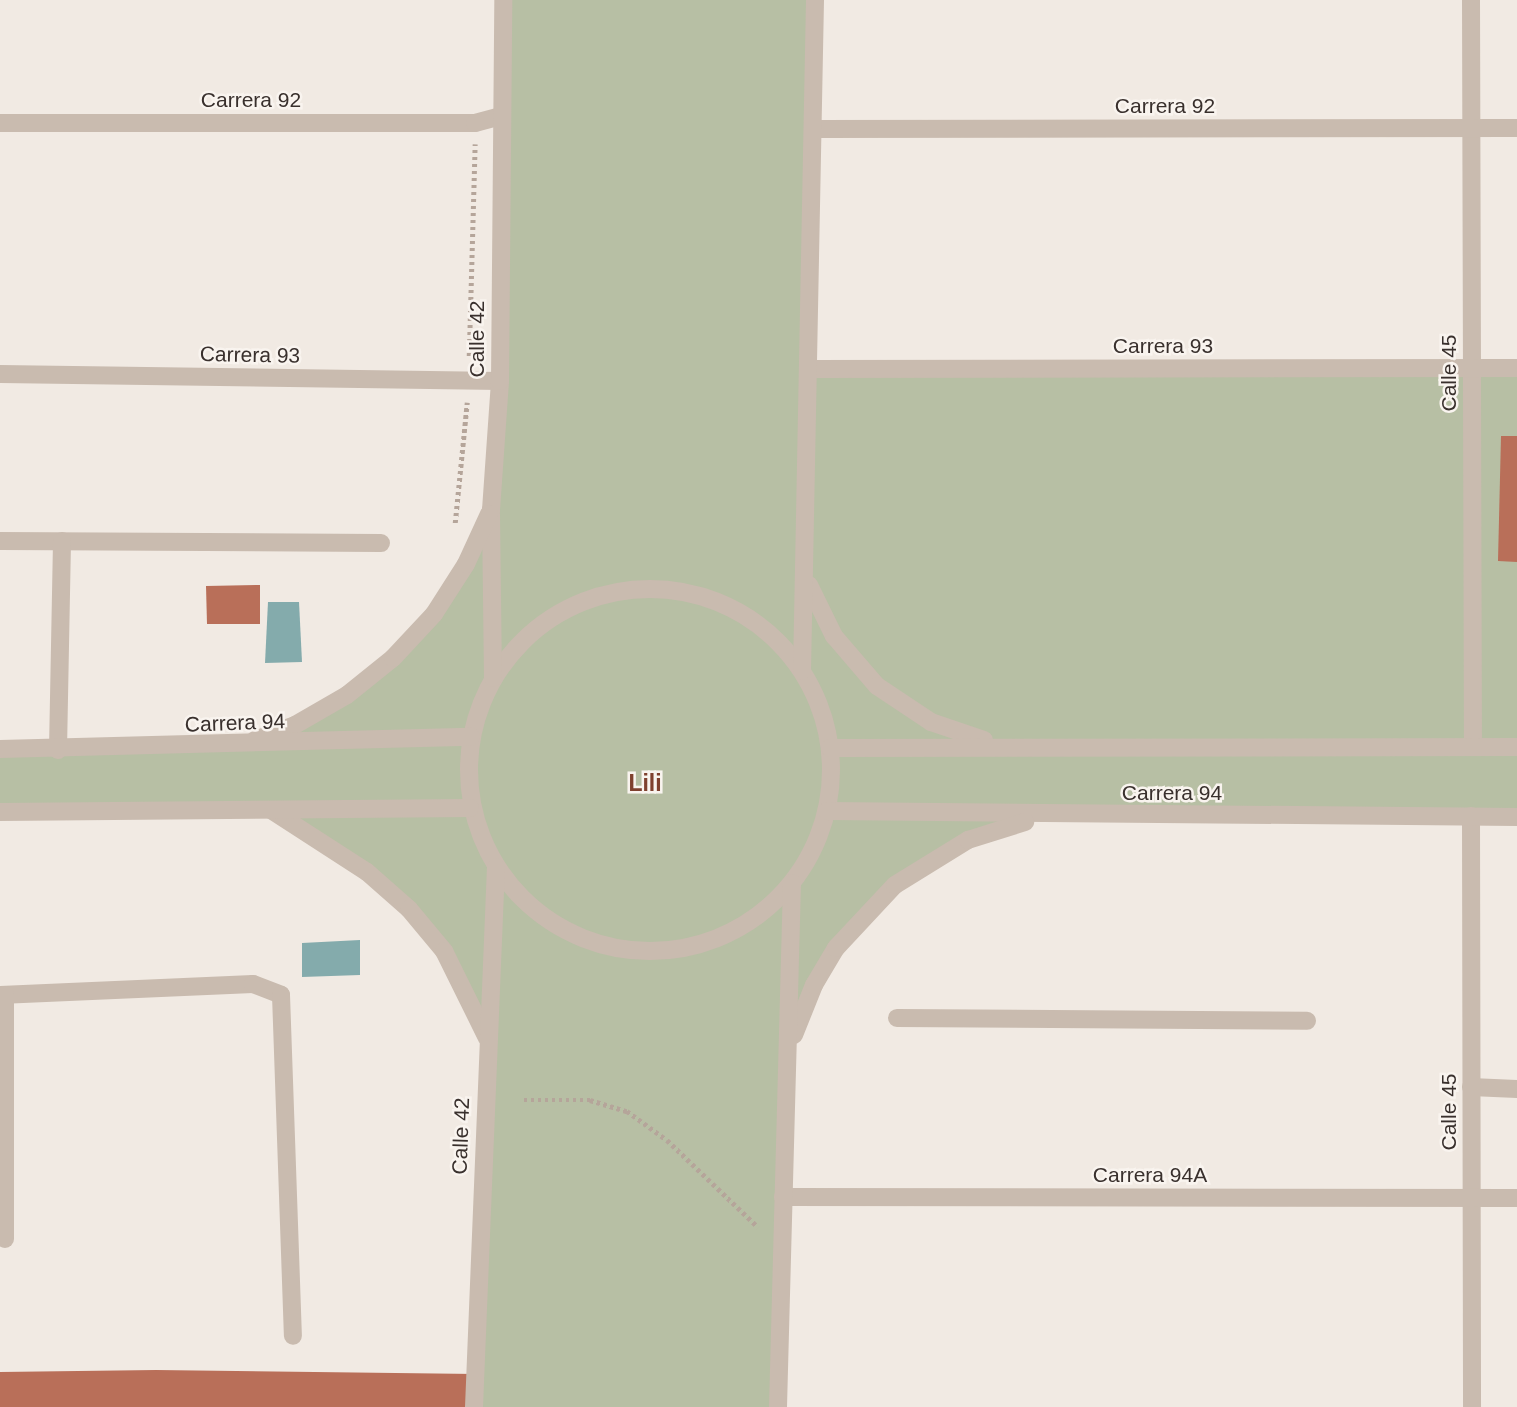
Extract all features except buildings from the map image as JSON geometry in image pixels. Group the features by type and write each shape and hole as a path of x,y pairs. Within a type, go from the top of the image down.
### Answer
{"street":[{"name":"Calle 42","path":"493,678 491,510 500,381 503,0"},
{"path":"802,671 806,578 815,0"},
{"name":"Calle 45","path":"1471,0 1473,747"},
{"name":"Carrera 92","path":"0,122 475,123 501,116"},
{"name":"Carrera 92","path":"814,129 1517,128"},
{"name":"Carrera 93","path":"809,369 1517,368"},
{"name":"Carrera 93","path":"0,374 500,381"},
{"path":"239,746 305,719 347,695 393,658 447,594 491,510"},
{"path":"0,541 381,542"},
{"path":"58,750 62,541"},
{"path":"806,578 834,636 877,686 951,730 1026,746"},
{"path":"646,589 691,594 734,610 772,636 802,671 820,708 830,748 827,811 807,861 792,883 761,913 724,935 683,948 640,950 597,943 558,926 524,900 496,867 470,808 471,737 493,678 521,642 558,614 600,596 646,589"},
{"name":"Carrera 94","path":"0,749 239,746 471,737"},
{"path":"830,748 1517,747"},
{"path":"0,812 470,808"},
{"path":"271,810 367,872 409,909 444,951 488,1040"},
{"name":"Carrera 94","path":"827,811 1051,816 1517,817"},
{"path":"787,1065 796,1024 814,985 863,915 930,860 968,840 1051,816"},
{"name":"Calle 45","path":"1471,816 1472,1407"},
{"name":"Calle 42","path":"474,1407 496,867"},
{"path":"778,1407 792,883"},
{"path":"5,1239 3,995 253,984 281,995 293,1336"},
{"path":"897,1018 1307,1021"},
{"path":"1471,1087 1517,1089"},
{"name":"Carrera 94A","path":"783,1197 1517,1198"}],"path":[{"path":"450,537 459,512 468,381 475,123"},
{"path":"524,1100 590,1100 627,1111 667,1140 758,1227"}],"green space":[{"path":"503,0 815,0 810,369 1517,368 1517,817 1051,816 968,840 863,915 796,1024 778,1407 474,1407 488,1040 409,909 271,810 0,812 0,749 239,746 347,695 434,614 491,510"}],"water":[{"path":"268,602 299,602 302,662 265,663"},
{"path":"360,940 360,975 302,977 302,943"}],"district":[{"name":"Lili","path":"645,783"}]}
